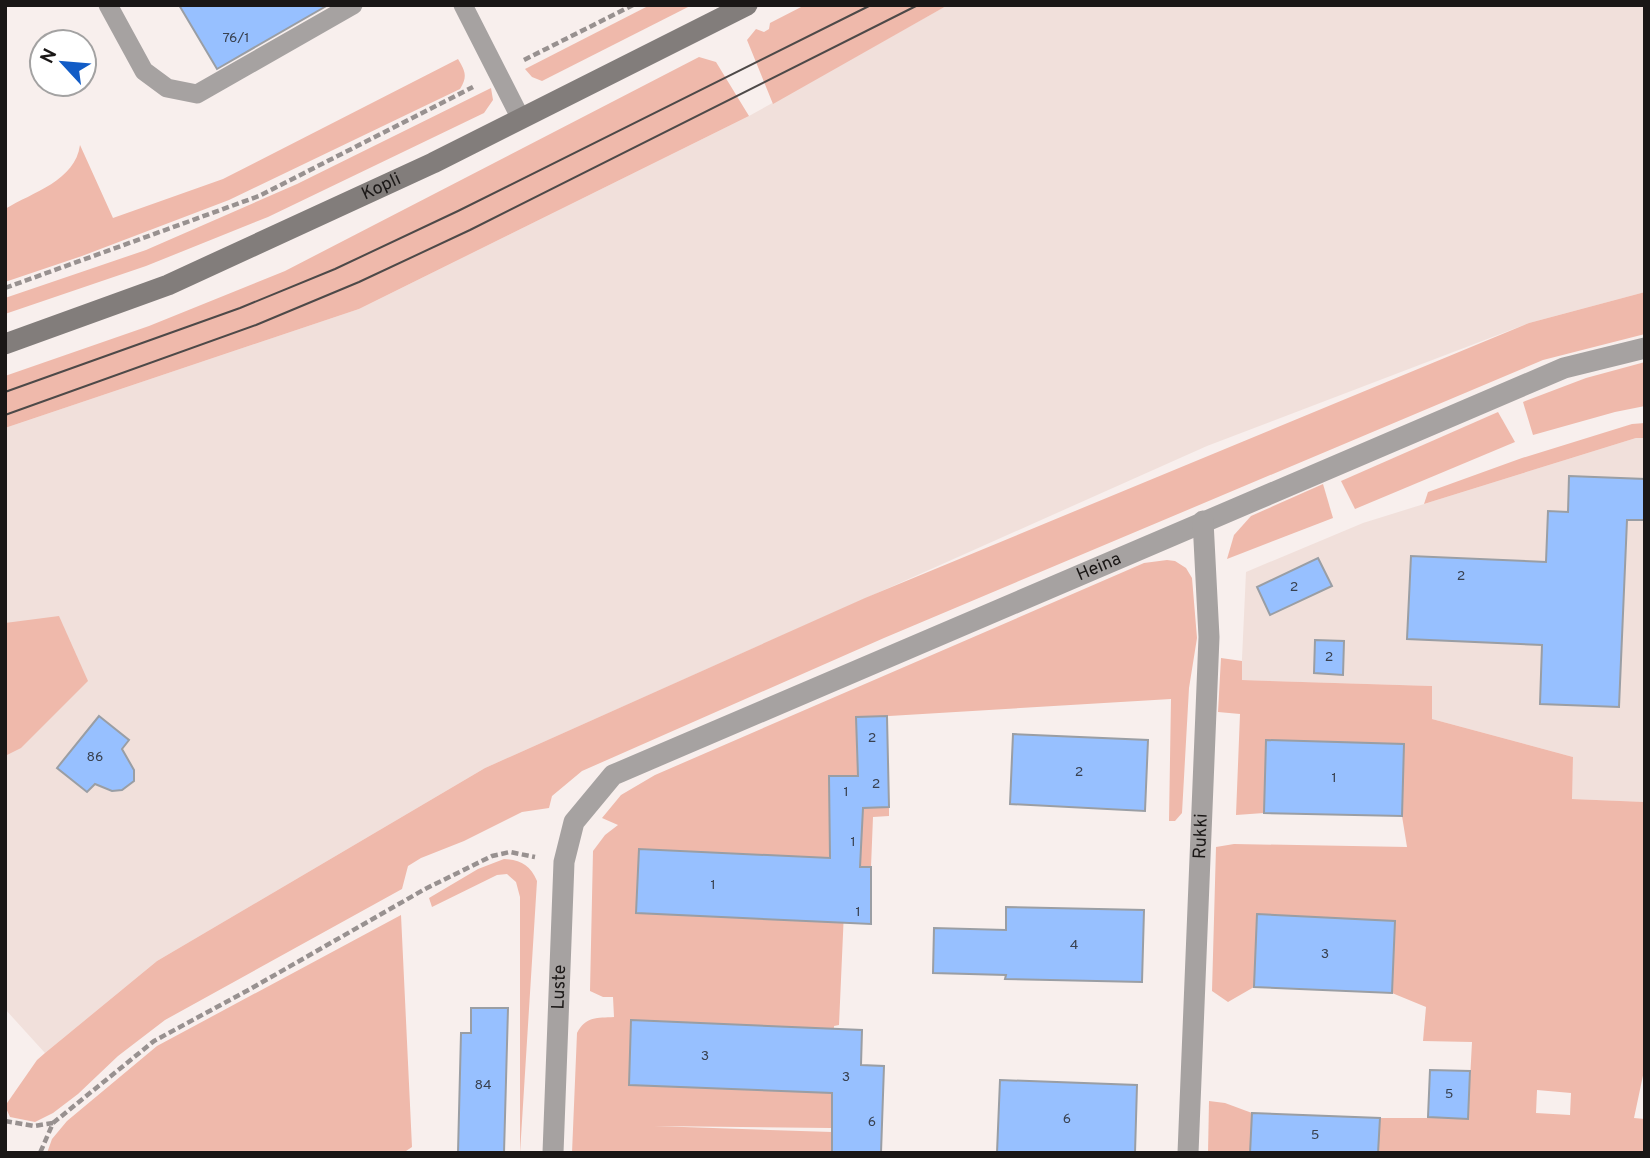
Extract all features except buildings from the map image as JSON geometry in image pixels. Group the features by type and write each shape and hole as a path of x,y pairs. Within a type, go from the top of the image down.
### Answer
{"street":[{"name":"Kopli","path":"5,344 168,285 433,163 747,5"},
{"name":"Heina","path":"574,822 613,775 1564,368 1645,348"},
{"name":"Rukki","path":"1188,1153 1209,637 1203,521"},
{"name":"Luste","path":"553,1153 564,862 574,822"}],"lane":[{"path":"108,5 144,71 167,88 197,94 353,5"},
{"path":"463,5 521,119"}],"path":[{"path":"5,288 259,196 633,5"},
{"path":"40,1153 53,1124 154,1041 253,988 425,889 492,856 510,852 564,862"},
{"path":"5,1121 34,1126 53,1124"}],"shaded area":[{"path":"650,5 692,5 542,81 532,77 525,69"},
{"path":"805,5 948,5 773,104 747,40 756,29 764,32 769,29 770,23"},
{"path":"948,5 1645,5 1645,292 1529,323 1207,446 485,768 157,961 45,1053 5,1009 5,428 359,309 749,116"},
{"path":"699,57 716,62 749,116 359,309 5,428 5,376 149,326 285,271"},
{"path":"458,59 465,74 460,89 229,200 5,282 5,209 61,177 70,168 80,145 113,218 223,179"},
{"path":"491,88 493,100 484,113 268,217 146,266 5,314 5,298 146,250 297,184"},
{"path":"1645,292 1645,334 1543,360 884,638 582,771 552,796 549,808 522,812 464,841 421,858 408,866 402,889 165,1020 118,1056 78,1094 53,1113 35,1122 10,1117 5,1106 37,1060 157,961 485,768 865,598 1529,323"},
{"path":"1645,362 1645,406 1533,435 1523,402 1586,378"},
{"path":"1498,412 1515,442 1355,509 1341,481"},
{"path":"1645,423 1645,438 1636,438 1424,504 1428,492 1522,458 1632,424"},
{"path":"1636,438 1645,438 1645,802 1571,799 1573,757 1432,719 1432,686 1241,680 1246,572 1363,523"},
{"path":"1323,484 1333,518 1227,559 1234,535 1251,516"},
{"path":"1175,561 1186,568 1192,578 1197,638 1189,688 1182,813 1175,821 1169,821 1171,699 856,718 857,759 863,761 865,808 889,807 889,816 873,817 871,867 846,866 839,1025 834,1026 831,1128 654,1126 832,1132 832,1153 572,1153 577,1033 588,1021 614,1017 613,997 603,997 590,991 593,851 605,835 618,825 602,818 621,795 655,775 1144,563","holes":["829,776 861,776 830,808","639,849 790,856 788,920 636,913"]},
{"path":"59,616 88,681 21,748 5,756 5,623"},
{"path":"1221,658 1242,661 1242,680 1432,686 1432,719 1573,757 1572,799 1645,802 1645,1066 1634,1118 1645,1119 1645,1153 1378,1153 1380,1118 1468,1118 1472,1042 1423,1041 1426,1007 1392,993 1395,921 1258,914 1254,987 1228,1002 1212,991 1216,847 1234,844 1407,847 1402,816 1404,744 1267,740 1264,813 1236,815 1240,714 1218,712","holes":["1537,1090 1571,1093 1570,1115 1536,1113"]},
{"path":"504,859 524,864 537,881 520,1153 520,897 516,882 507,874 497,875 432,907 429,898 478,869"},
{"path":"401,915 412,1147 403,1153 47,1153 52,1139 67,1121 157,1046"},
{"path":"1209,1101 1225,1103 1252,1113 1250,1153 1208,1153"}],"tram line":[{"path":"5,392 240,308 335,269 458,211 871,5"},
{"path":"5,415 256,325 359,282 470,230 918,5"}]}
